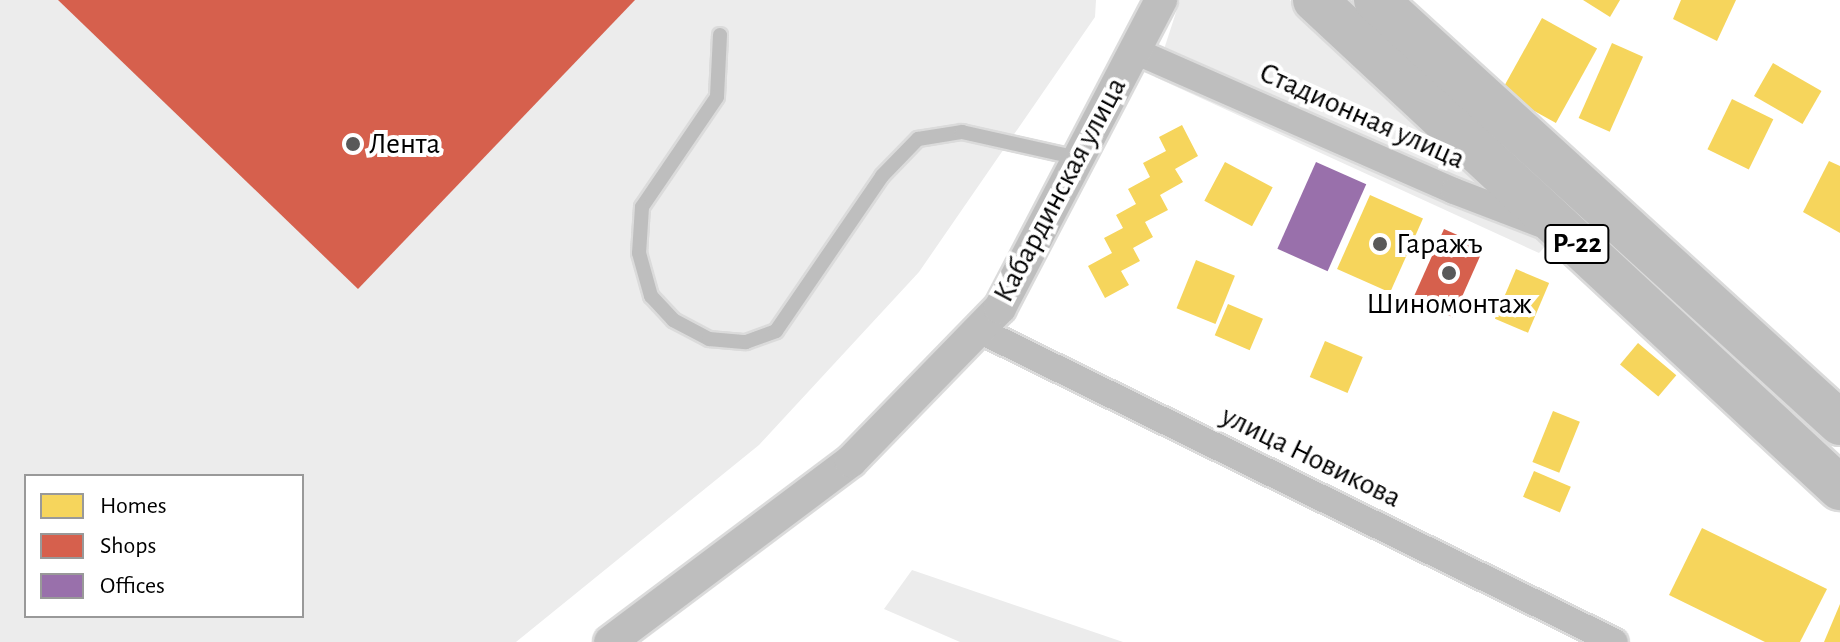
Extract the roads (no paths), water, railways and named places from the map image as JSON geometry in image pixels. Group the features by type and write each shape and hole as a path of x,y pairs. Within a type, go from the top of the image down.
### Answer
{"highway":[{"name":"Р-22","path":"1315,0 1840,488"},
{"name":"Р-22","path":"1376,0 1840,423"}],"street":[{"name":"Кабардинская улица","path":"610,642 851,461 1000,308 1161,0"},
{"name":"Стадионная улица","path":"1135,51 1454,191 1567,234"},
{"name":"улица Новикова","path":"979,330 1615,642"}],"lane":[{"path":"720,35 717,97 642,207 639,253 651,296 673,320 709,339 746,342 776,331 882,176 918,139 962,132 1078,158"}],"place":[{"name":"Лента","path":"353,144"},
{"name":"Гаражъ","path":"1380,244"},
{"name":"Шиномонтаж","path":"1449,273"}]}
